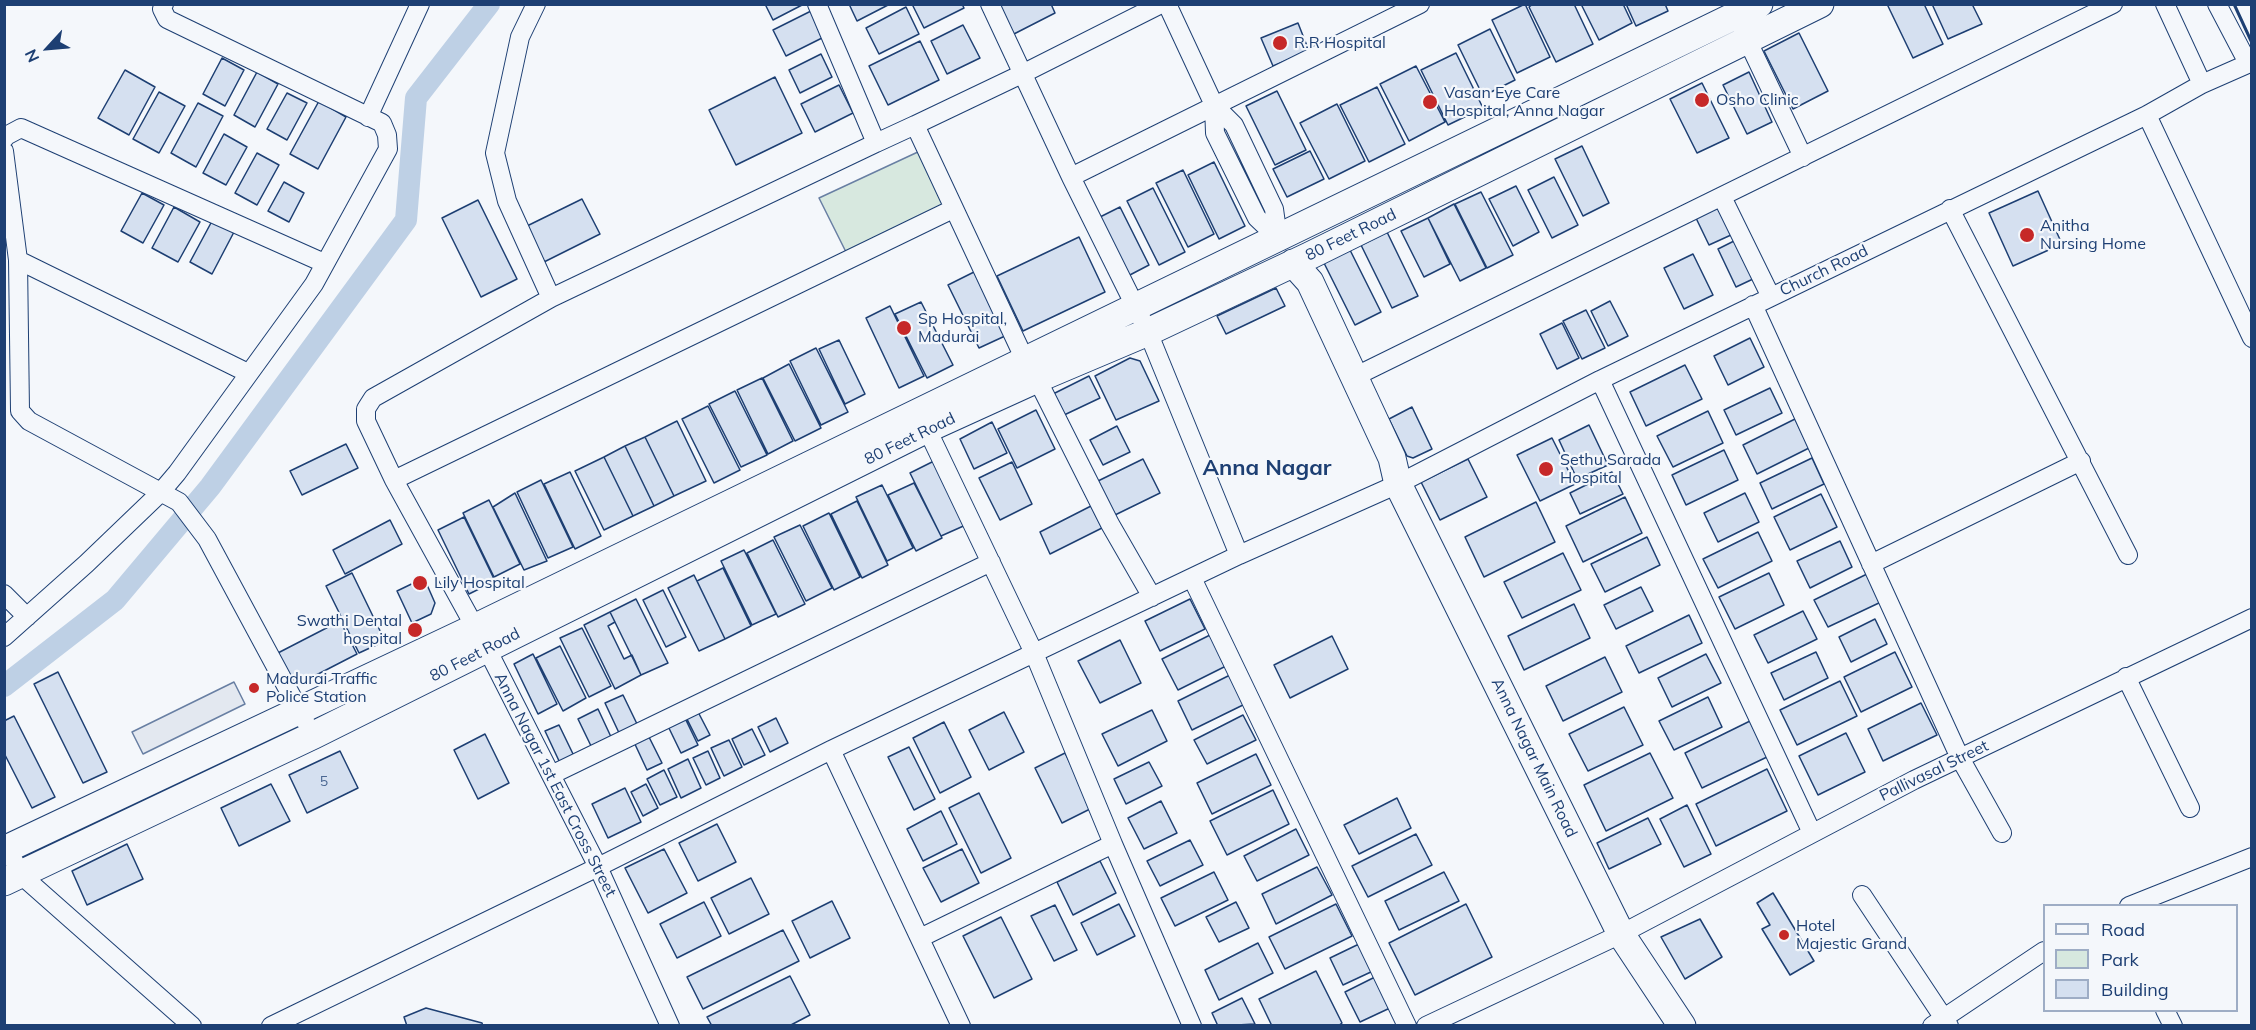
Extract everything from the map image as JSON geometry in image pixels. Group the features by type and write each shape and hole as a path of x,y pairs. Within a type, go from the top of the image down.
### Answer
{"main road":[{"name":"80 Feet Road","path":"12,878 314,735 480,639 1031,369 1148,332 1820,4"},
{"name":"80 Feet Road","path":"6,849 300,711 480,639 927,429 1137,308 1741,8"},
{"name":"Anna Nagar Main Road","path":"1293,263 1310,282 1392,458 1398,484 1621,934 1682,1026"},
{"name":"Anna Nagar Main Road","path":"1293,263 1295,290 1378,465 1398,484"}],"street":[{"path":"4,637 160,493 177,473 314,284 388,149 387,135 382,123 167,19 162,9 164,4"},
{"path":"368,117 420,4"},
{"path":"536,4 520,37 495,153 507,201 551,298"},
{"path":"817,4 876,143"},
{"path":"990,4 1071,177 1148,332 1239,555"},
{"name":"Anna Nagar 1st East Cross Street","path":"670,1026 598,867 480,639 394,480 366,421 366,409 373,398 551,298 1024,74 1161,4"},
{"path":"1167,4 1214,105 1234,124 1274,209 1278,238 1293,263"},
{"path":"1071,177 1420,4"},
{"path":"1354,377 2113,4"},
{"path":"2165,4 2202,84"},
{"path":"2217,4 2250,63"},
{"path":"1741,8 1747,40 1803,157"},
{"name":"Church Road","path":"271,1026 598,867 831,750 1239,555 1398,484 1600,380 2147,115 2202,84 2250,63"},
{"path":"2147,115 2252,338"},
{"path":"915,125 1031,369 1110,524 1152,597"},
{"path":"4,139 21,128 324,263"},
{"path":"4,151 18,260 18,400 20,411 29,421 179,502 207,539 314,735"},
{"path":"1722,197 1771,297"},
{"path":"394,480 953,209"},
{"path":"1950,209 2128,555"},
{"path":"18,260 248,373"},
{"path":"1753,305 1960,758 2002,833"},
{"path":"1600,380 1812,833"},
{"path":"927,429 1034,653 1192,1026"},
{"path":"1871,564 2081,461"},
{"path":"551,775 991,562"},
{"path":"1192,578 1407,1026"},
{"path":"4,594 27,617"},
{"name":"Pallivasal Street","path":"1426,1026 1621,934 1960,758 2252,618"},
{"path":"2127,677 2190,808"},
{"path":"831,750 961,1026"},
{"path":"920,938 1113,844"},
{"path":"6,849 12,878 192,1026"},
{"path":"2134,904 2252,857"},
{"path":"1862,895 1941,1023 2043,952"},
{"path":"2166,1012 2173,1026"}],"green space":[{"path":"920,151 951,219 853,266 819,198"}],"shaded area":[{"path":"234,682 245,704 143,754 132,732"}],"building":[{"path":"765,4 804,4 773,20"},
{"path":"849,4 890,4 857,21"},
{"path":"912,4 962,4 964,8 924,28"},
{"path":"995,4 1051,4 1055,13 1010,36"},
{"path":"1525,4 1550,57 1517,73 1492,20"},
{"path":"1533,4 1574,4 1593,44 1556,62 1529,7"},
{"path":"1581,4 1623,4 1632,23 1599,40"},
{"path":"1626,4 1665,4 1668,11 1636,26"},
{"path":"1887,4 1924,4 1943,44 1913,58"},
{"path":"1932,4 1972,4 1982,24 1948,39"},
{"path":"906,7 919,34 879,54 866,28"},
{"path":"813,10 826,36 786,56 773,30"},
{"path":"1298,23 1309,51 1273,66 1261,38"},
{"path":"963,25 980,58 947,74 931,41"},
{"path":"1490,29 1515,80 1483,96 1458,45"},
{"path":"1799,33 1828,91 1793,109 1764,51"},
{"path":"920,41 939,80 888,105 869,66"},
{"path":"1456,53 1483,108 1448,125 1421,70"},
{"path":"821,54 832,77 800,93 789,70"},
{"path":"222,58 244,70 225,106 203,94"},
{"path":"1416,66 1445,122 1409,141 1380,84"},
{"path":"125,70 155,87 129,135 98,118"},
{"path":"257,72 278,84 255,127 234,115"},
{"path":"1749,72 1772,122 1747,134 1723,85"},
{"path":"775,77 802,133 736,165 709,110"},
{"path":"1702,83 1729,138 1697,153 1670,99"},
{"path":"839,85 853,113 815,132 801,104"},
{"path":"1377,87 1405,144 1369,162 1340,105"},
{"path":"1277,91 1306,150 1275,165 1246,106"},
{"path":"159,92 185,106 159,153 133,139"},
{"path":"287,93 307,103 287,140 267,129"},
{"path":"319,101 346,117 318,169 290,154"},
{"path":"198,103 223,116 196,167 171,153"},
{"path":"1337,104 1365,161 1329,179 1300,123"},
{"path":"224,134 247,147 226,185 203,173"},
{"path":"1582,146 1609,203 1583,216 1555,159"},
{"path":"1310,151 1324,179 1287,197 1273,169"},
{"path":"257,153 279,165 257,205 235,193"},
{"path":"1214,162 1245,226 1219,239 1188,175"},
{"path":"1183,170 1214,234 1188,247 1156,183"},
{"path":"1554,177 1578,225 1552,238 1528,190"},
{"path":"284,182 304,193 289,222 268,211"},
{"path":"1516,186 1539,232 1513,246 1489,199"},
{"path":"1153,188 1185,252 1159,265 1127,201"},
{"path":"2038,191 2062,244 2013,266 1989,213"},
{"path":"1481,192 1513,255 1487,268 1455,204"},
{"path":"142,193 164,205 143,243 121,231"},
{"path":"582,199 600,234 544,262 527,226"},
{"path":"478,200 517,279 481,297 442,218"},
{"path":"1454,204 1486,268 1460,281 1428,218"},
{"path":"1717,205 1731,235 1709,245 1695,216"},
{"path":"174,207 200,222 178,262 152,248"},
{"path":"1120,207 1149,265 1126,277 1096,219"},
{"path":"1428,218 1450,264 1424,277 1401,231"},
{"path":"212,221 234,232 212,274 190,262"},
{"path":"1387,232 1418,296 1392,308 1361,245"},
{"path":"1079,237 1105,292 1023,331 997,276"},
{"path":"1734,241 1753,279 1736,287 1718,249"},
{"path":"1349,248 1381,312 1355,325 1323,261"},
{"path":"1693,254 1713,295 1684,309 1664,268"},
{"path":"974,272 1005,336 979,348 948,285"},
{"path":"1276,288 1285,306 1226,334 1217,316"},
{"path":"1610,301 1628,336 1608,346 1591,311"},
{"path":"921,302 953,365 927,378 895,314"},
{"path":"890,306 924,376 899,388 866,318"},
{"path":"1586,310 1605,348 1582,359 1563,321"},
{"path":"1562,323 1579,358 1557,369 1540,334"},
{"path":"1750,338 1764,367 1728,385 1714,356"},
{"path":"839,340 865,394 845,404 819,349"},
{"path":"816,348 848,412 821,425 790,361"},
{"path":"1130,358 1140,361 1159,401 1116,420 1095,376"},
{"path":"789,364 821,428 795,441 763,378"},
{"path":"1685,365 1702,399 1646,426 1630,392"},
{"path":"1089,376 1100,398 1062,416 1051,395"},
{"path":"762,378 793,441 768,454 737,390"},
{"path":"1770,388 1782,413 1736,435 1724,410"},
{"path":"735,391 767,455 741,467 709,404"},
{"path":"708,406 740,470 714,483 682,419"},
{"path":"1412,407 1432,449 1413,458 1407,456 1389,419"},
{"path":"1036,410 1055,449 1017,468 998,429"},
{"path":"1708,411 1723,443 1673,467 1657,436"},
{"path":"1795,419 1809,448 1757,474 1743,445"},
{"path":"677,421 706,481 674,496 645,437"},
{"path":"992,422 1007,453 974,469 960,439"},
{"path":"1589,425 1608,465 1577,479 1559,440"},
{"path":"1117,426 1130,452 1103,465 1090,440"},
{"path":"645,437 674,496 654,506 625,446"},
{"name":"Sethu Sarada Hospital","path":"1552,438 1575,484 1540,501 1517,455"},
{"path":"346,444 358,468 302,495 290,471"},
{"path":"625,446 654,506 633,516 604,457"},
{"path":"1724,450 1738,480 1686,505 1672,475"},
{"path":"604,457 633,516 604,530 575,471"},
{"path":"1812,458 1824,484 1772,509 1760,483"},
{"path":"1143,459 1160,493 1115,515 1098,481"},
{"path":"1468,459 1487,497 1440,520 1421,482"},
{"path":"936,460 968,524 941,536 910,473"},
{"path":"1012,462 1032,504 1000,520 979,478"},
{"path":"570,472 601,536 575,549 544,484"},
{"path":"1612,472 1623,494 1580,514 1570,493"},
{"path":"541,480 573,547 548,558 517,492"},
{"path":"914,483 942,538 916,551 888,495"},
{"path":"882,485 913,548 887,561 856,497"},
{"path":"515,493 547,561 524,570 493,507"},
{"path":"1745,493 1759,522 1718,542 1704,513"},
{"path":"1821,494 1837,527 1790,550 1774,517"},
{"path":"1625,497 1642,533 1583,562 1566,526"},
{"path":"489,500 520,564 494,577 463,513"},
{"path":"857,501 888,565 862,578 831,514"},
{"path":"1536,502 1555,542 1484,577 1465,537"},
{"path":"1091,506 1102,528 1050,554 1040,532"},
{"path":"829,513 860,577 834,590 803,526"},
{"path":"464,517 495,581 469,594 438,530"},
{"path":"390,520 402,544 345,574 333,550"},
{"path":"800,525 832,588 806,601 774,537"},
{"path":"1758,532 1772,561 1718,588 1703,559"},
{"path":"1647,537 1660,565 1605,592 1591,564"},
{"path":"773,540 805,604 778,617 747,553"},
{"path":"1840,541 1852,567 1810,588 1797,561"},
{"path":"744,550 776,614 752,625 721,561"},
{"path":"1563,553 1581,590 1522,618 1504,582"},
{"path":"723,568 751,626 725,639 697,581"},
{"path":"352,573 385,641 359,653 326,586"},
{"path":"1769,573 1784,605 1735,629 1719,597"},
{"path":"1867,574 1881,602 1828,627 1814,600"},
{"path":"694,575 725,639 699,651 668,588"},
{"path":"424,578 435,603 431,614 412,623 397,591"},
{"path":"1641,587 1653,611 1616,629 1604,605"},
{"path":"663,590 686,637 666,647 643,600"},
{"path":"636,599 668,663 641,675 610,612"},
{"path":"1190,599 1205,629 1160,651 1145,621"},
{"path":"1574,604 1590,638 1524,670 1508,636"},
{"path":"1803,611 1817,639 1768,663 1754,635"},
{"path":"610,612 615,622 608,626 624,659 632,655 641,675 615,689 584,625"},
{"path":"1689,615 1702,643 1639,673 1626,646"},
{"path":"1875,619 1887,644 1851,662 1839,637"},
{"path":"340,621 357,654 291,688 274,655"},
{"path":"582,628 611,686 589,697 560,638"},
{"path":"1212,634 1228,665 1178,690 1162,659"},
{"path":"1332,636 1348,669 1290,698 1274,665"},
{"path":"1120,640 1141,683 1100,703 1078,661"},
{"path":"560,646 586,698 563,711 536,658"},
{"path":"1816,652 1828,678 1784,700 1771,673"},
{"path":"1895,652 1912,687 1861,712 1844,677"},
{"path":"533,654 557,704 538,714 514,664"},
{"path":"1706,654 1721,683 1672,707 1658,678"},
{"path":"1605,657 1622,692 1563,721 1546,686"},
{"path":"58,672 107,772 83,783 34,684"},
{"path":"1230,675 1245,704 1192,730 1178,701"},
{"path":"1840,681 1857,716 1797,745 1780,710"},
{"path":"623,695 638,726 620,735 605,703"},
{"path":"1708,697 1722,727 1674,750 1659,721"},
{"path":"1921,703 1937,735 1883,761 1868,729"},
{"path":"1624,707 1643,745 1588,771 1569,734"},
{"path":"696,708 710,735 698,741 684,713"},
{"path":"598,709 612,739 592,748 578,719"},
{"path":"1152,710 1167,741 1118,766 1102,734"},
{"path":"1004,712 1024,752 989,770 969,730"},
{"path":"683,714 698,745 681,753 666,722"},
{"path":"1243,715 1256,740 1207,764 1194,740"},
{"path":"14,716 55,797 32,808 4,753 4,721"},
{"path":"776,718 788,743 770,752 758,727"},
{"path":"1750,721 1767,757 1702,788 1685,753"},
{"path":"944,722 971,777 940,793 913,738"},
{"path":"559,725 574,756 560,763 545,731"},
{"path":"752,729 765,755 744,765 732,739"},
{"path":"647,733 662,763 647,770 633,740"},
{"path":"1846,733 1865,772 1818,795 1799,756"},
{"path":"485,734 509,783 478,799 454,750"},
{"path":"729,740 742,767 724,776 711,748"},
{"path":"909,747 935,799 914,810 888,757"},
{"path":"340,751 358,788 307,813 289,775"},
{"path":"708,751 720,778 706,785 693,758"},
{"path":"1065,753 1092,808 1062,823 1035,768"},
{"path":"1650,753 1673,798 1606,831 1584,785"},
{"path":"1256,754 1271,785 1212,814 1197,783"},
{"path":"688,759 701,788 681,798 668,769"},
{"path":"1149,762 1162,786 1126,804 1114,779"},
{"path":"1767,769 1787,811 1716,846 1696,804"},
{"path":"664,770 677,797 660,805 647,779"},
{"path":"271,784 290,821 239,846 221,808"},
{"path":"646,784 658,808 643,816 631,792"},
{"path":"625,788 641,822 608,838 592,804"},
{"path":"1273,790 1289,824 1227,855 1210,821"},
{"path":"979,793 1011,858 981,873 949,808"},
{"path":"1397,798 1411,828 1359,854 1344,825"},
{"path":"1161,801 1177,833 1144,849 1128,818"},
{"path":"1687,805 1711,854 1684,867 1660,819"},
{"path":"941,811 957,844 923,861 907,829"},
{"path":"1648,818 1661,844 1609,869 1597,843"},
{"path":"717,824 736,862 698,881 679,843"},
{"path":"1296,829 1309,855 1257,881 1244,856"},
{"path":"1416,834 1432,865 1368,897 1352,866"},
{"path":"1190,840 1203,865 1160,886 1147,861"},
{"path":"127,844 143,879 87,905 72,871"},
{"path":"664,849 687,893 648,913 625,868"},
{"path":"962,849 979,883 941,902 923,868"},
{"path":"1100,861 1116,893 1073,915 1057,882"},
{"path":"1317,867 1332,895 1276,924 1262,894"},
{"path":"1214,872 1228,900 1175,926 1161,898"},
{"path":"1444,872 1459,901 1399,930 1385,901"},
{"path":"751,878 769,914 729,934 711,898"},
{"path":"1773,893 1814,961 1790,975 1762,929 1770,925 1757,903"},
{"path":"832,901 850,938 810,958 792,921"},
{"path":"704,902 721,936 677,958 660,924"},
{"path":"1236,902 1249,928 1219,942 1206,917"},
{"path":"1119,904 1135,936 1097,955 1081,923"},
{"path":"1336,904 1352,936 1285,969 1269,937"},
{"path":"1466,904 1492,957 1415,995 1389,943"},
{"path":"1055,905 1077,950 1054,961 1031,916"},
{"path":"1001,917 1032,979 994,998 963,936"},
{"path":"1700,919 1722,957 1685,979 1661,937"},
{"path":"783,930 799,961 703,1009 687,977"},
{"path":"1258,943 1273,973 1219,1000 1205,970"},
{"path":"1359,944 1373,971 1343,985 1330,958"},
{"path":"1316,971 1342,1023 1338,1026 1272,1026 1259,999"},
{"path":"790,976 810,1015 789,1026 712,1026 707,1017"},
{"path":"1375,977 1390,1008 1360,1022 1345,992"},
{"path":"1242,998 1255,1024 1218,1026 1212,1013"},
{"path":"426,1008 482,1023 483,1026 407,1026 404,1017"}],"waterway":[{"path":"4,686 115,600 210,487 406,220 416,98 489,4"}],"wall":[{"path":"2234,4 2252,43"}],"place":[{"name":"R.R Hospital","path":"1280,43"},
{"name":"Osho Clinic","path":"1702,100"},
{"name":"Vasan Eye Care Hospital, Anna Nagar","path":"1430,102"},
{"name":"Anitha Nursing Home","path":"2027,235"},
{"name":"Sp Hospital, Madurai","path":"904,328"},
{"name":"Sethu Sarada Hospital","path":"1546,469"},
{"name":"Lily Hospital","path":"420,583"},
{"name":"Swathi Dental hospital","path":"415,630"},
{"name":"Madurai Traffic Police Station","path":"254,688"},
{"name":"Hotel Majestic Grand","path":"1784,935"}],"district":[{"name":"Anna Nagar","path":"1267,468"}]}
